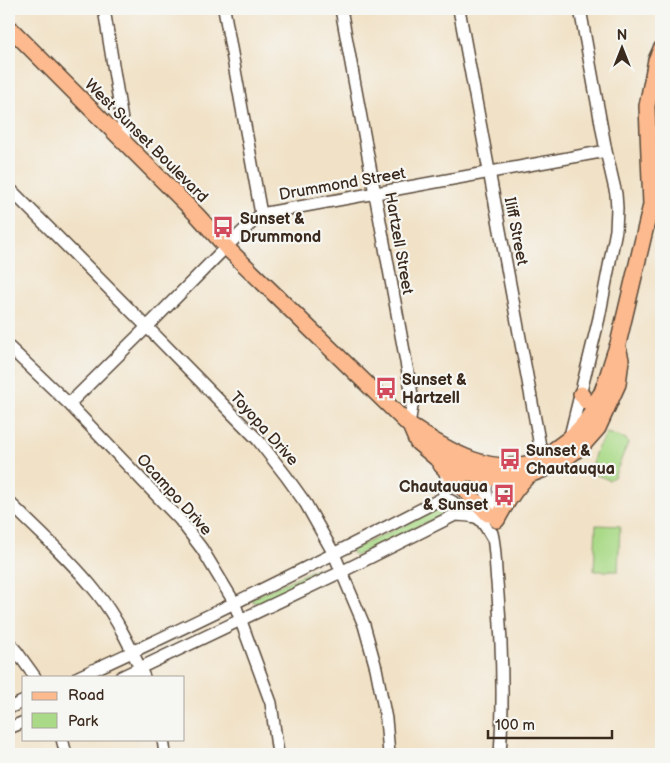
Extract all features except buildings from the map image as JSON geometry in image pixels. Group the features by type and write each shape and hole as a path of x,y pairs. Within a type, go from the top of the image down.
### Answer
{"main road":[{"name":"West Sunset Boulevard","path":"9,27 226,246 409,425 463,457 494,472 512,478 529,475 558,464 582,446 598,428 608,409 618,384 621,360 618,344"},
{"name":"West Sunset Boulevard","path":"409,425 417,442 440,464 482,477 541,459 569,440 580,429 592,412 602,392 618,344 651,206 647,106 656,60 661,49"},
{"path":"581,394 590,404 595,403 602,392"},
{"path":"440,464 492,517 529,475"}],"street":[{"path":"104,9 126,145"},
{"path":"224,9 261,214"},
{"name":"Hartzell Street","path":"341,9 413,400 409,425"},
{"name":"Iliff Street","path":"459,9 541,459"},
{"path":"569,440 596,333 616,230 617,208 616,194 580,9"},
{"name":"Drummond Street","path":"69,404 226,246 261,214 606,150"},
{"name":"Toyopa Drive","path":"9,188 258,440 306,504 334,554 364,626 376,668 386,719 389,754"},
{"name":"Ocampo Drive","path":"9,347 69,404 180,520 202,548 234,602 271,703 278,754"},
{"path":"440,464 447,480 443,498"},
{"path":"494,472 486,490 492,517 500,614 502,665 500,754"},
{"path":"80,676 334,554 443,498 455,504 455,515"},
{"path":"9,502 77,569 98,594 126,639 142,672"},
{"path":"125,676 142,672 240,620 342,572 455,515 467,515 482,520 493,538"},
{"path":"9,643 18,652 34,676"},
{"path":"9,708 22,703"},
{"path":"9,728 22,723"},
{"path":"62,740 66,754"},
{"path":"163,740 165,754"}],"green space":[{"path":"607,433 626,439 628,443 614,477 609,480 594,474 593,467 594,456"},
{"path":"450,505 450,511 356,556 352,553 353,549"},
{"path":"596,525 620,526 618,571 594,571"},
{"path":"317,568 320,569 317,575 256,603 252,601 252,598"}],"place":[{"name":"Sunset & Drummond","path":"223,227"},
{"name":"Sunset & Hartzell","path":"386,388"},
{"name":"Sunset & Chautauqua","path":"510,459"},
{"name":"Chautauqua & Sunset","path":"504,495"}]}
